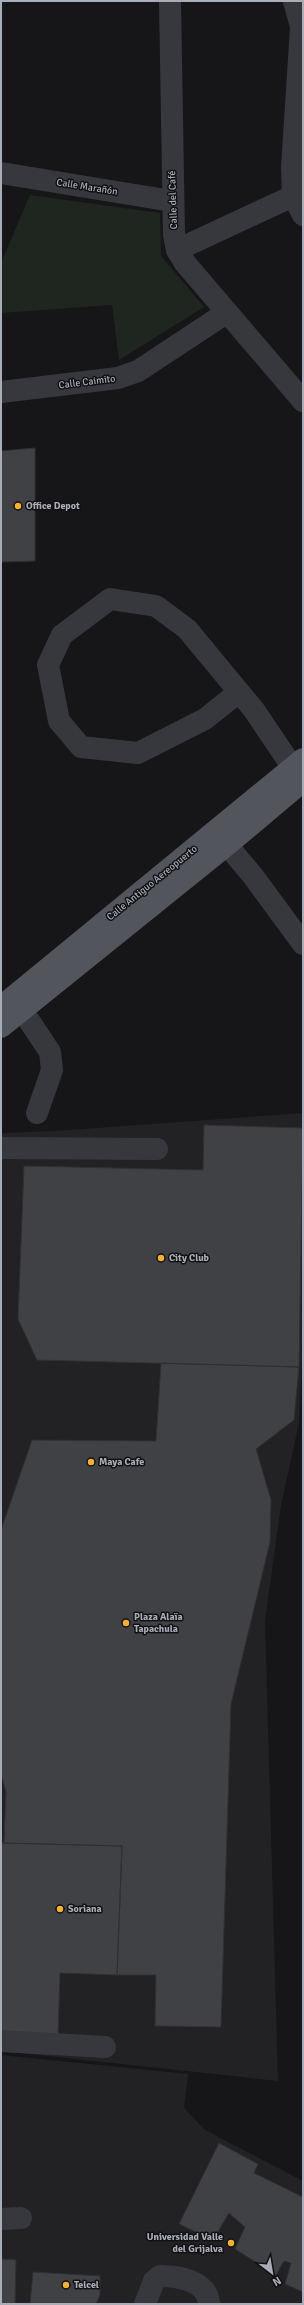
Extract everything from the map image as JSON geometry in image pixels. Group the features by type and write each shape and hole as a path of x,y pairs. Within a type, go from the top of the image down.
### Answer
{"main road":[{"name":"Calle Antiguo Aereopuerto","path":"11,1008 227,845 300,772"},
{"name":"Calle Antiguo Aereopuerto","path":"1,1027 11,1008 300,772"}],"street":[{"name":"Calle del Café","path":"170,1 172,201 174,235 177,250 185,263 226,313 303,401"},
{"path":"294,1 302,31 292,167 293,196 303,215"},
{"name":"Calle Marañón","path":"1,173 172,201"},
{"path":"177,250 293,196"},
{"name":"Calle Caimito","path":"1,392 118,378 138,371 226,313"},
{"path":"239,692 205,720 138,753 81,747 59,721 48,665 62,635 110,599 156,606 187,629 254,710 300,772"},
{"path":"227,845 254,876 303,944"},
{"path":"11,1008 50,1052 52,1070 37,1113"},
{"path":"1,1148 157,1149"},
{"path":"1,2041 105,2047"},
{"path":"145,2304 154,2281 160,2276 169,2276 200,2284 207,2293 209,2304"}],"shaded area":[{"path":"30,195 160,213 161,256 204,307 119,360 112,305 1,313 1,263"},
{"path":"303,1113 303,1344 299,1423 281,1505 265,1621 278,2081 1,2051 1,1133 55,1131"},
{"path":"1,2055 188,2074 184,2108 205,2130 303,2181 303,2304 1,2304"}],"building":[{"name":"Office Depot","path":"35,448 35,561 1,562 1,451"},
{"name":"City Club","path":"204,1125 303,1128 299,1367 37,1360 18,1319 24,1166 203,1170"},
{"name":"Plaza Alaïa Tapachula","path":"161,1363 299,1367 294,1420 256,1449 271,1500 270,1542 231,1704 221,2027 155,2026 156,1975 117,1975 122,1846 4,1843 6,1792 1,1774 1,1530 32,1440 156,1441"},
{"name":"Soriana","path":"1,1843 122,1846 117,1975 60,1973 58,2036 1,2034"},
{"path":"219,2143 258,2164 254,2173 303,2197 303,2292 285,2284 291,2263 284,2261 276,2275 235,2249 245,2227 229,2213 213,2240 179,2224"},
{"path":"1,2259 16,2260 15,2304 1,2304"},
{"name":"Telcel","path":"33,2272 100,2276 100,2295 96,2304 30,2304"}],"place":[{"name":"Office Depot","path":"18,506"},
{"name":"City Club","path":"161,1258"},
{"name":"Maya Cafe","path":"91,1462"},
{"name":"Plaza Alaïa Tapachula","path":"126,1623"},
{"name":"Soriana","path":"60,1909"},
{"name":"Universidad Valle del Grijalva","path":"231,2243"},
{"name":"Telcel","path":"66,2285"}]}
